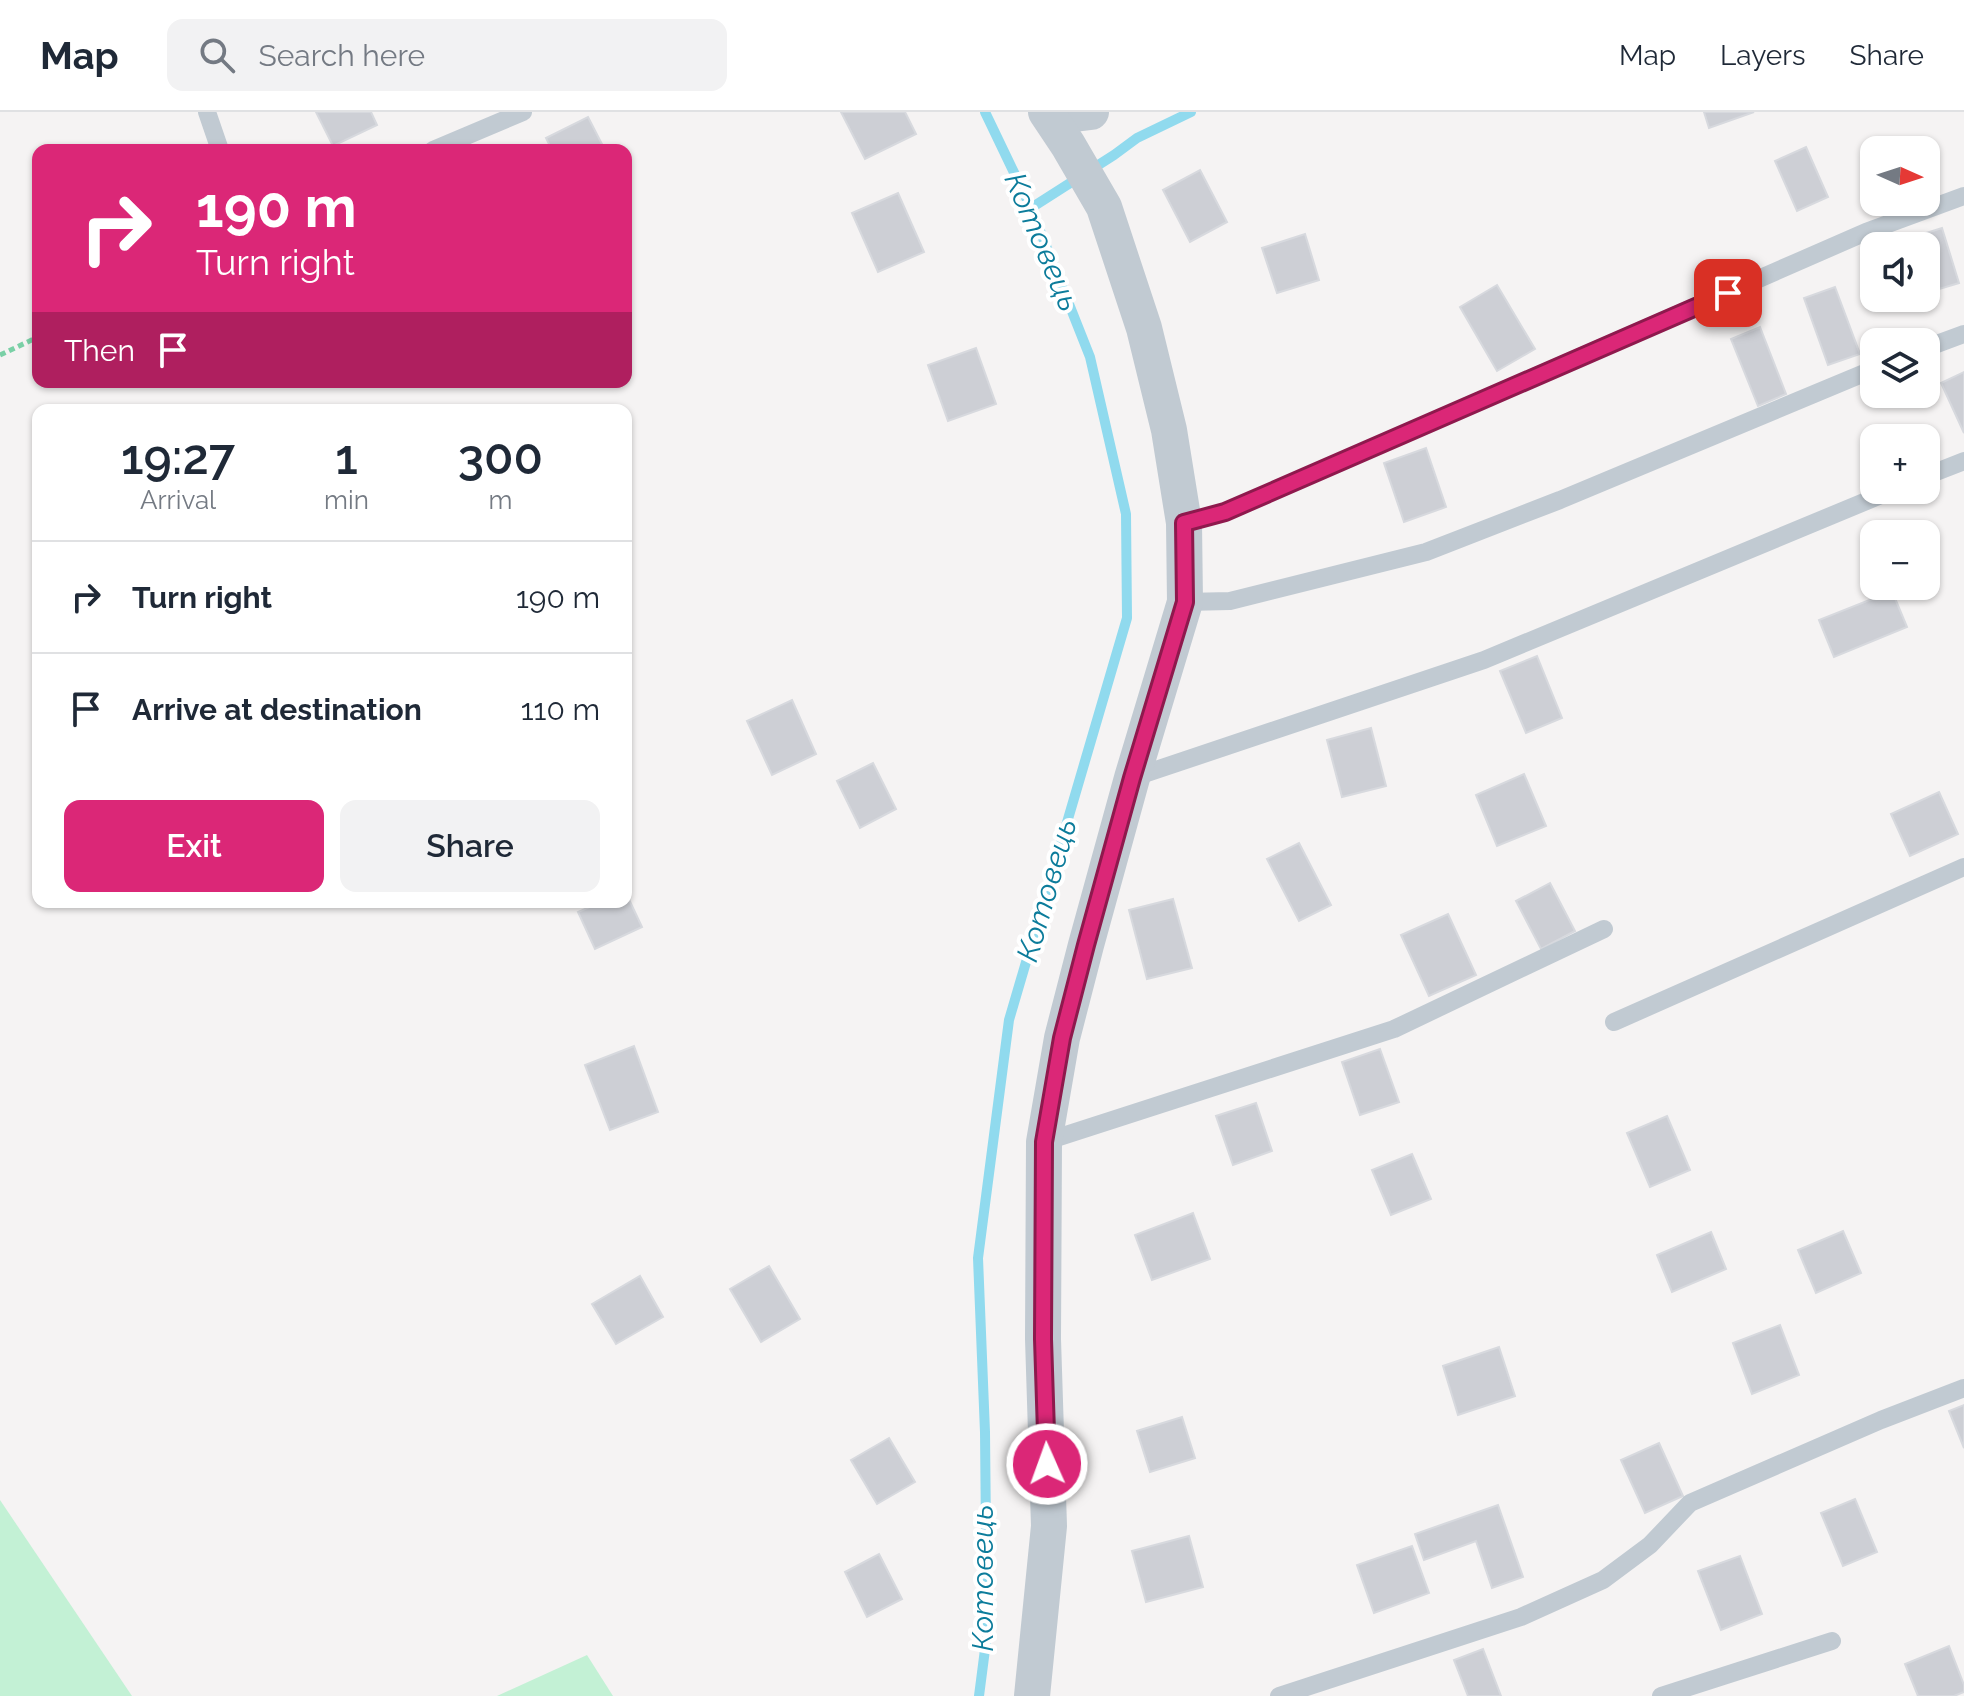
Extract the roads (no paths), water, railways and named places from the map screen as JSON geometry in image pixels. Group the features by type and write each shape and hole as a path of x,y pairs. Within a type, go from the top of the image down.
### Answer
{"street":[{"path":"1032,1696 1049,1526 1043,1339 1044,1142 1062,1038 1090,930 1185,602 1184,523 1169,430 1144,328 1104,207 1055,125 1091,112"}],"lane":[{"path":"207,112 218,144"},
{"path":"447,144 523,112"},
{"path":"1184,523 1225,512 1866,232 1964,196"},
{"path":"1940,343 1964,334"},
{"path":"1185,602 1230,601 1426,552 1560,500 1860,375"},
{"path":"1940,470 1964,461"},
{"path":"1132,778 1484,660 1860,504"},
{"path":"1614,1022 1964,867"},
{"path":"1044,1142 1394,1029 1604,929"},
{"path":"1279,1696 1521,1617 1590,1586 1650,1545 1690,1503 1881,1420 1964,1388"},
{"path":"1661,1696 1832,1641"}],"waterway":[{"name":"Котовець","path":"979,1696 987,1634 985,1432 978,1258 1009,1020 1127,618 1126,514 1090,357 1031,208 985,112"},
{"path":"1031,208 1137,138 1191,112"}]}
